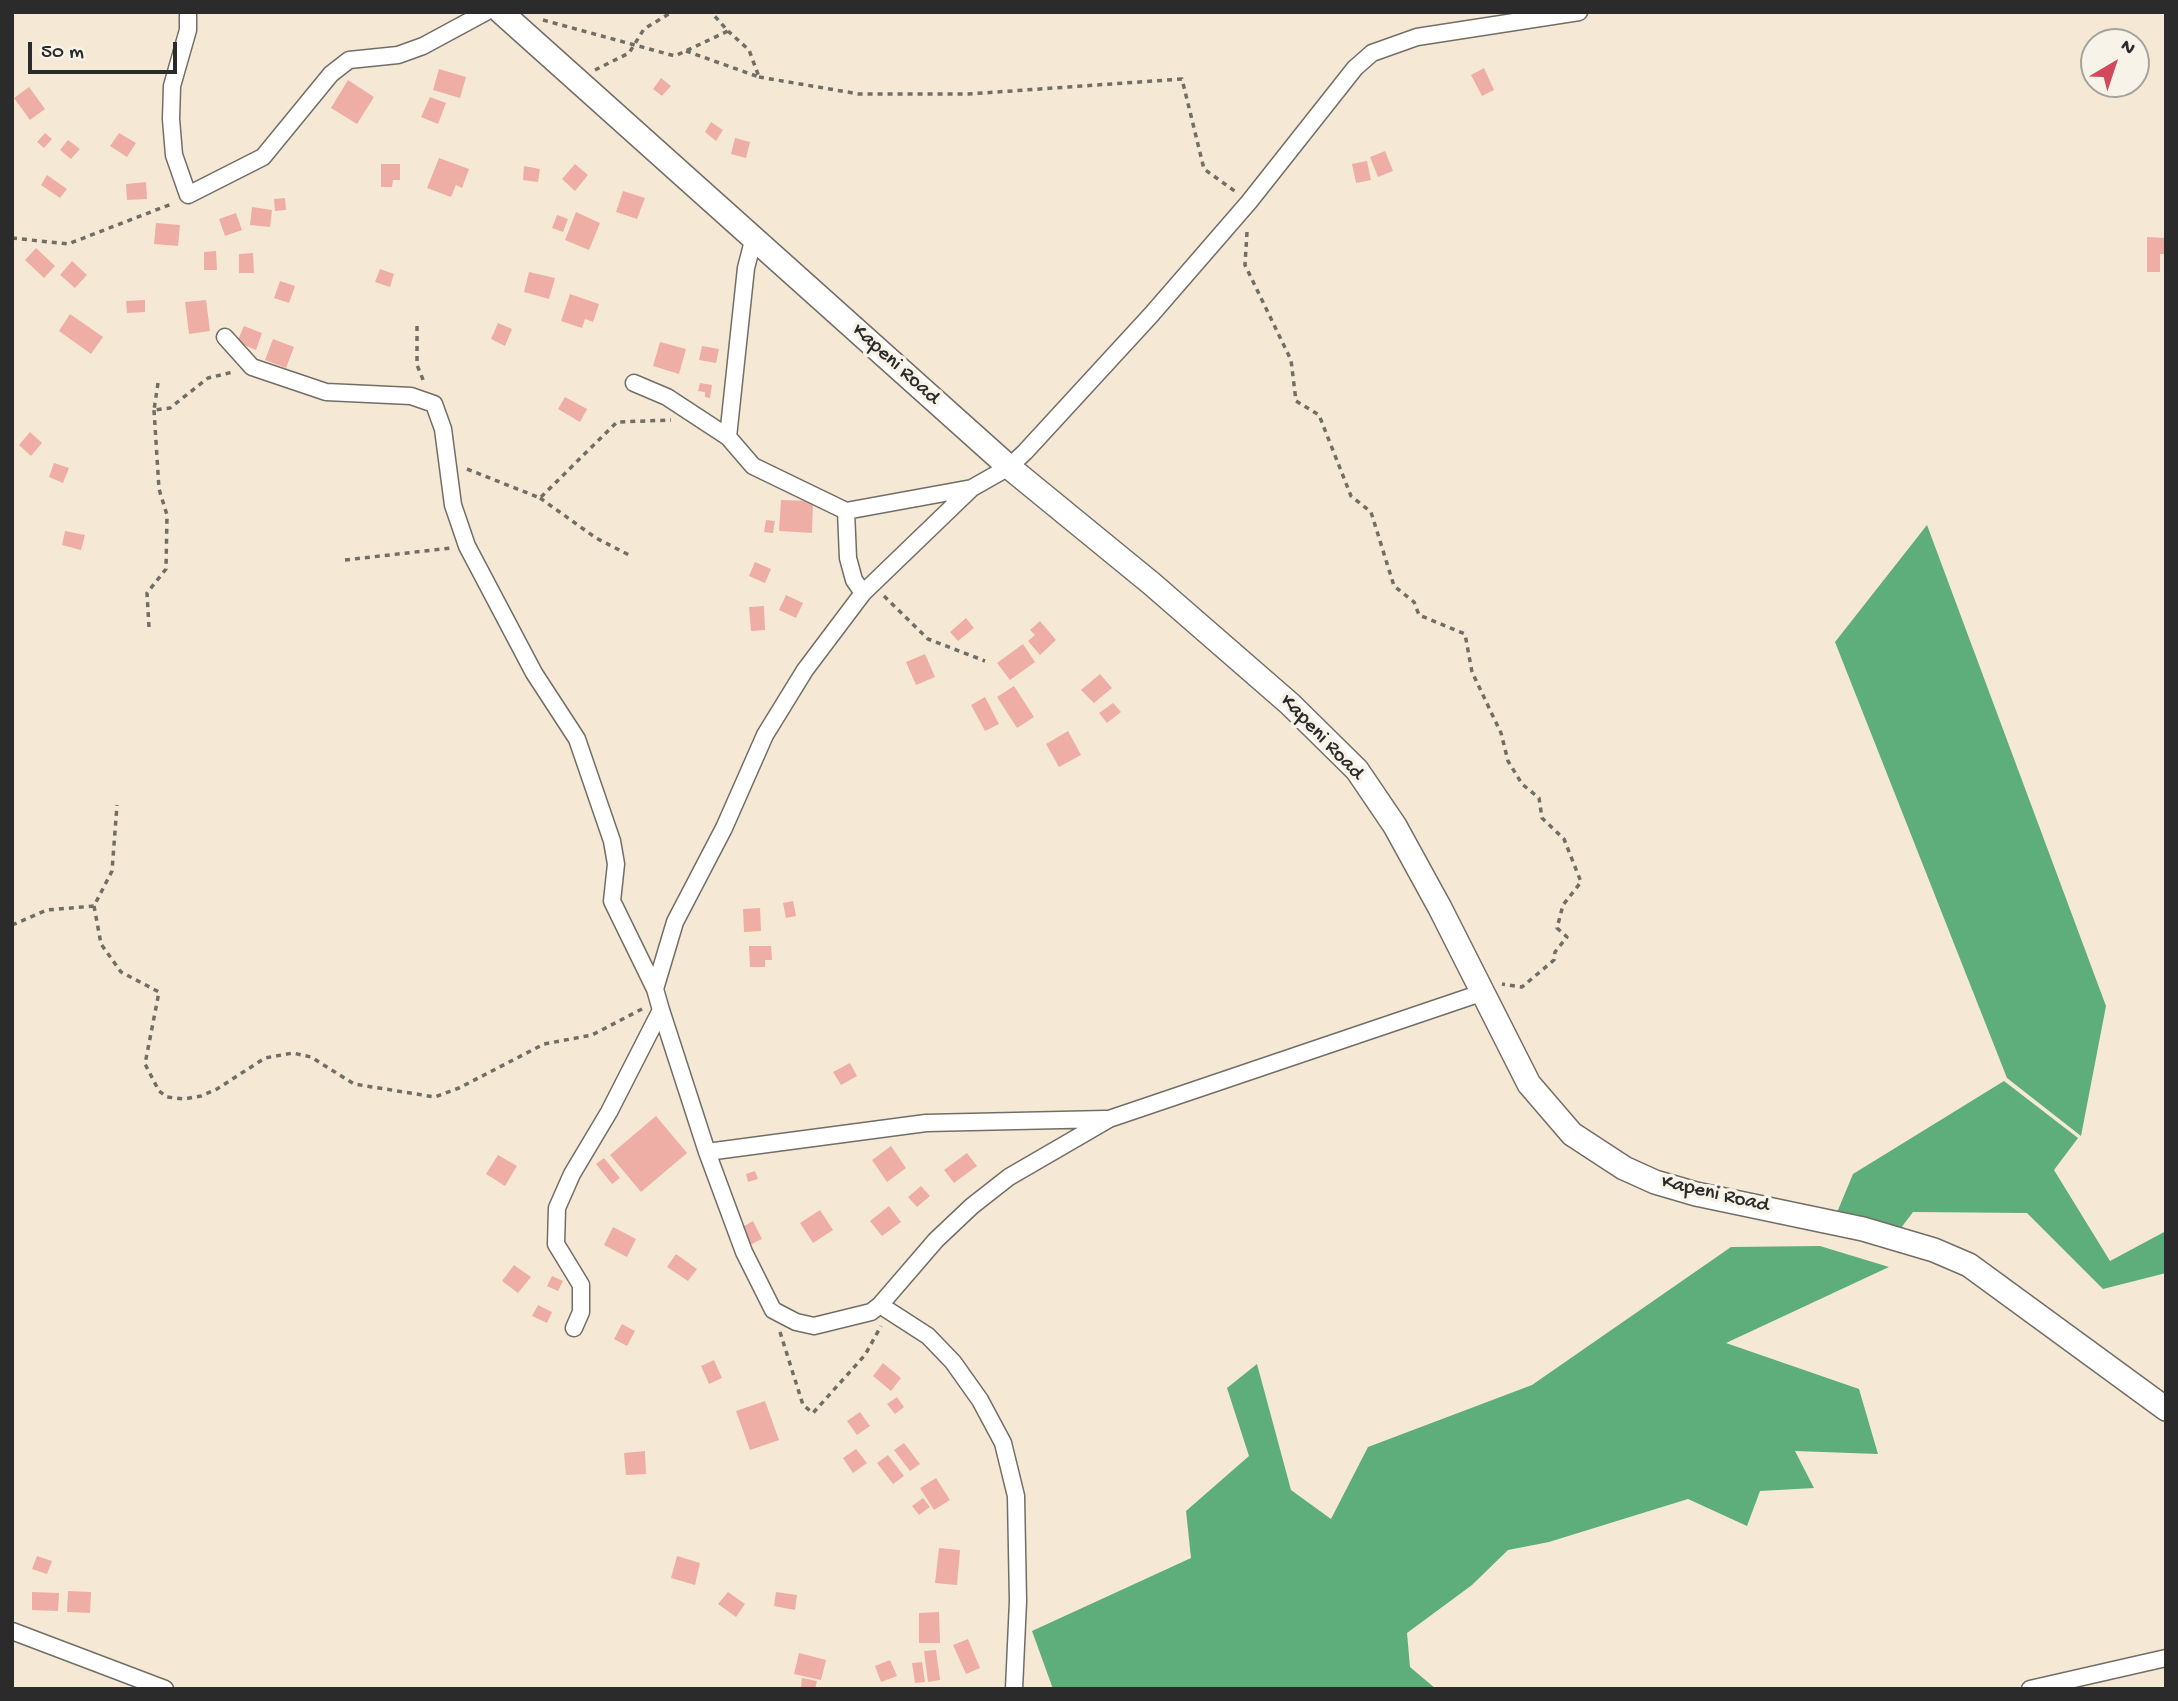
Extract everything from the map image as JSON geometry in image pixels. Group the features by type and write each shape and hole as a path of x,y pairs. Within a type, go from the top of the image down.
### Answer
{"main road":[{"name":"Kapeni Road","path":"501,12 1009,467 1107,546 1290,704 1357,770 1395,826 1529,1084 1565,1126 1596,1152 1655,1182 1696,1194 1863,1228 1934,1250 1969,1265 2166,1409"}],"street":[{"path":"188,12 188,30 172,86 171,119 174,155 188,195 263,157 331,74 349,60 398,55 423,47 486,12"},
{"path":"574,1328 580,1312 581,1285 556,1244 557,1208 572,1174 609,1112 659,1000 675,922 779,708 868,589 971,488 1009,467 1151,315 1249,202 1355,68 1381,48 1417,37 1579,12"},
{"path":"728,437 746,268 754,237"},
{"path":"225,337 252,367 326,392 411,396 434,404 443,429 453,505 467,546 534,673 577,739 612,841 616,864 612,901 659,1000 707,1152 744,1252 773,1310 788,1319 814,1326 878,1307 936,1240 972,1206 1009,1177 1109,1119 1481,993"},
{"path":"634,383 667,397 728,437 752,466 846,511 971,488"},
{"path":"846,511 848,558 854,580 868,589"},
{"path":"707,1152 926,1123 1109,1119"},
{"path":"878,1307 928,1336 947,1354 980,1400 1003,1443 1016,1496 1018,1601 1014,1689"},
{"path":"12,1631 165,1689"},
{"path":"2030,1689 2166,1658"}],"path":[{"path":"582,86 597,68 629,53 644,29 672,12"},
{"path":"711,12 750,50 758,77"},
{"path":"541,19 675,56 728,31"},
{"path":"686,51 758,77 859,94 955,94 1182,79 1204,169 1249,202 1245,265 1291,360 1296,401 1319,415 1351,496 1371,512 1394,586 1414,602 1419,615 1465,634 1472,673 1501,733 1508,761 1522,784 1539,798 1542,818 1564,839 1581,882 1563,905 1557,928 1567,937 1555,952 1554,960 1522,987 1498,984 1481,993"},
{"path":"12,238 68,244 165,208 188,195"},
{"path":"416,326 417,365 434,404"},
{"path":"153,410 170,408 208,378 252,367"},
{"path":"149,627 147,593 166,569 167,515 159,489 153,410 158,383"},
{"path":"540,498 617,422 701,419"},
{"path":"448,461 540,498 596,538 632,556"},
{"path":"345,560 467,546"},
{"path":"868,589 928,639 985,662"},
{"path":"117,805 112,871 94,906 101,944 121,972 159,992 145,1064 159,1091 167,1097 184,1099 201,1096 217,1089 265,1058 293,1053 321,1062 354,1084 435,1097 459,1088 544,1044 592,1035 659,1000"},
{"path":"12,925 47,910 94,906"},
{"path":"773,1310 803,1405 813,1413 878,1336 881,1327 878,1307"}],"green space":[{"path":"1927,525 2106,1006 2081,1136 2007,1078 1835,642"},
{"path":"2004,1081 2078,1138 2054,1170 2110,1261 2166,1231 2166,1273 2103,1289 2027,1213 1913,1212 1889,1244 1833,1222 1853,1174"},
{"path":"1820,1246 1889,1267 1726,1343 1859,1389 1878,1454 1795,1451 1814,1488 1760,1491 1747,1526 1688,1499 1549,1542 1508,1550 1472,1585 1407,1633 1410,1667 1436,1689 1053,1689 1032,1631 1191,1558 1186,1511 1249,1456 1227,1388 1257,1364 1291,1490 1331,1519 1368,1447 1532,1385 1731,1247"}],"building":[{"path":"1484,68 1494,90 1482,96 1471,75"},
{"path":"439,69 466,77 460,98 433,90"},
{"path":"661,78 671,86 662,96 653,89"},
{"path":"348,80 374,97 357,124 331,108"},
{"path":"29,87 45,109 30,120 14,98"},
{"path":"430,97 446,103 438,124 421,117"},
{"path":"711,122 723,130 716,141 705,132"},
{"path":"45,133 52,139 44,148 37,142"},
{"path":"119,133 136,143 127,157 110,146"},
{"path":"735,138 750,142 746,158 731,154"},
{"path":"68,140 80,149 71,159 60,150"},
{"path":"1385,151 1393,171 1378,177 1370,157"},
{"path":"439,158 469,169 462,188 456,185 451,197 427,188"},
{"path":"1367,161 1371,180 1356,183 1352,164"},
{"path":"381,164 400,164 400,180 393,180 392,187 381,187"},
{"path":"575,164 588,175 575,191 562,179"},
{"path":"524,166 540,169 538,182 523,180"},
{"path":"47,175 67,189 60,198 41,185"},
{"path":"146,182 147,199 127,200 126,184"},
{"path":"623,191 645,198 637,219 616,212"},
{"path":"285,198 286,210 275,211 274,199"},
{"path":"252,207 272,210 270,227 250,225"},
{"path":"576,212 600,223 589,250 565,240"},
{"path":"236,213 242,230 225,236 219,219"},
{"path":"557,215 568,219 563,232 552,228"},
{"path":"156,223 180,225 178,246 154,244"},
{"path":"2147,237 2166,238 2166,254 2160,254 2160,272 2147,272"},
{"path":"36,248 55,266 44,278 25,260"},
{"path":"216,251 217,270 204,270 204,252"},
{"path":"253,253 254,273 239,273 239,254"},
{"path":"72,261 87,275 75,288 60,275"},
{"path":"380,269 394,274 390,287 375,282"},
{"path":"529,272 555,278 549,299 524,292"},
{"path":"280,281 295,286 289,303 274,298"},
{"path":"570,294 599,304 593,322 585,319 582,328 561,321"},
{"path":"145,300 145,312 127,313 126,301"},
{"path":"206,300 210,331 189,334 185,302"},
{"path":"70,314 103,337 91,354 59,331"},
{"path":"498,323 512,329 505,346 491,339"},
{"path":"244,326 262,333 256,350 237,342"},
{"path":"273,339 294,347 286,368 265,360"},
{"path":"660,342 686,349 679,374 653,366"},
{"path":"702,346 719,349 716,363 699,360"},
{"path":"700,383 712,385 710,398 705,397 705,392 698,391"},
{"path":"565,397 587,409 580,422 558,409"},
{"path":"30,432 42,443 31,456 19,445"},
{"path":"54,463 69,468 63,483 49,477"},
{"path":"781,500 813,501 812,533 779,531"},
{"path":"766,520 775,521 773,533 764,532"},
{"path":"65,531 85,535 81,550 62,545"},
{"path":"755,562 771,569 765,583 749,576"},
{"path":"786,595 803,603 796,618 779,610"},
{"path":"764,606 765,630 751,631 749,607"},
{"path":"966,618 974,628 958,641 950,632"},
{"path":"1040,621 1056,640 1040,655 1028,641 1035,635 1030,630"},
{"path":"1023,644 1035,662 1010,680 997,663"},
{"path":"925,654 935,677 916,685 906,662"},
{"path":"1100,674 1112,688 1094,703 1081,690"},
{"path":"1014,686 1034,717 1017,728 997,697"},
{"path":"985,697 999,724 985,731 971,705"},
{"path":"1113,703 1121,712 1107,723 1099,713"},
{"path":"1068,731 1081,755 1059,767 1046,744"},
{"path":"793,901 796,916 786,918 783,903"},
{"path":"760,908 761,931 744,932 743,909"},
{"path":"749,946 771,946 772,960 765,960 765,967 750,967"},
{"path":"850,1063 857,1076 841,1085 833,1072"},
{"path":"656,1116 687,1153 641,1192 610,1155"},
{"path":"891,1146 906,1168 887,1182 872,1160"},
{"path":"967,1153 977,1166 954,1183 944,1170"},
{"path":"498,1155 517,1166 505,1186 486,1174"},
{"path":"604,1158 620,1178 612,1184 596,1164"},
{"path":"755,1171 758,1179 748,1182 746,1174"},
{"path":"921,1186 930,1196 917,1207 908,1197"},
{"path":"889,1206 901,1222 882,1236 870,1221"},
{"path":"820,1210 833,1230 813,1243 800,1223"},
{"path":"753,1221 762,1239 748,1246 739,1229"},
{"path":"613,1227 636,1239 627,1257 604,1245"},
{"path":"676,1254 697,1269 688,1281 667,1267"},
{"path":"514,1265 531,1277 518,1293 502,1281"},
{"path":"552,1276 563,1281 558,1291 547,1286"},
{"path":"538,1305 552,1312 547,1323 532,1316"},
{"path":"622,1324 635,1331 627,1346 614,1339"},
{"path":"714,1360 722,1378 709,1384 701,1366"},
{"path":"883,1363 901,1378 891,1391 873,1376"},
{"path":"897,1397 904,1407 895,1414 887,1404"},
{"path":"765,1401 779,1440 750,1450 736,1411"},
{"path":"860,1412 870,1426 857,1435 847,1421"},
{"path":"904,1443 920,1464 910,1471 894,1450"},
{"path":"856,1449 867,1463 853,1473 843,1458"},
{"path":"645,1451 646,1474 626,1475 624,1453"},
{"path":"888,1455 904,1476 893,1484 877,1463"},
{"path":"936,1478 950,1500 934,1510 920,1488"},
{"path":"923,1498 930,1507 919,1515 912,1506"},
{"path":"939,1548 960,1550 957,1585 935,1583"},
{"path":"37,1556 52,1561 47,1574 32,1569"},
{"path":"677,1556 700,1563 695,1585 671,1578"},
{"path":"68,1591 91,1592 90,1613 67,1612"},
{"path":"32,1592 59,1593 58,1611 32,1610"},
{"path":"728,1592 745,1604 736,1617 718,1604"},
{"path":"776,1592 797,1595 795,1610 774,1606"},
{"path":"939,1612 940,1643 919,1643 919,1613"},
{"path":"968,1639 980,1668 966,1674 953,1645"},
{"path":"936,1650 940,1680 928,1682 924,1651"},
{"path":"799,1653 826,1660 821,1680 794,1674"},
{"path":"890,1660 897,1676 881,1682 875,1666"},
{"path":"922,1662 925,1682 915,1683 912,1663"},
{"path":"802,1678 817,1681 815,1689 801,1687"}]}
